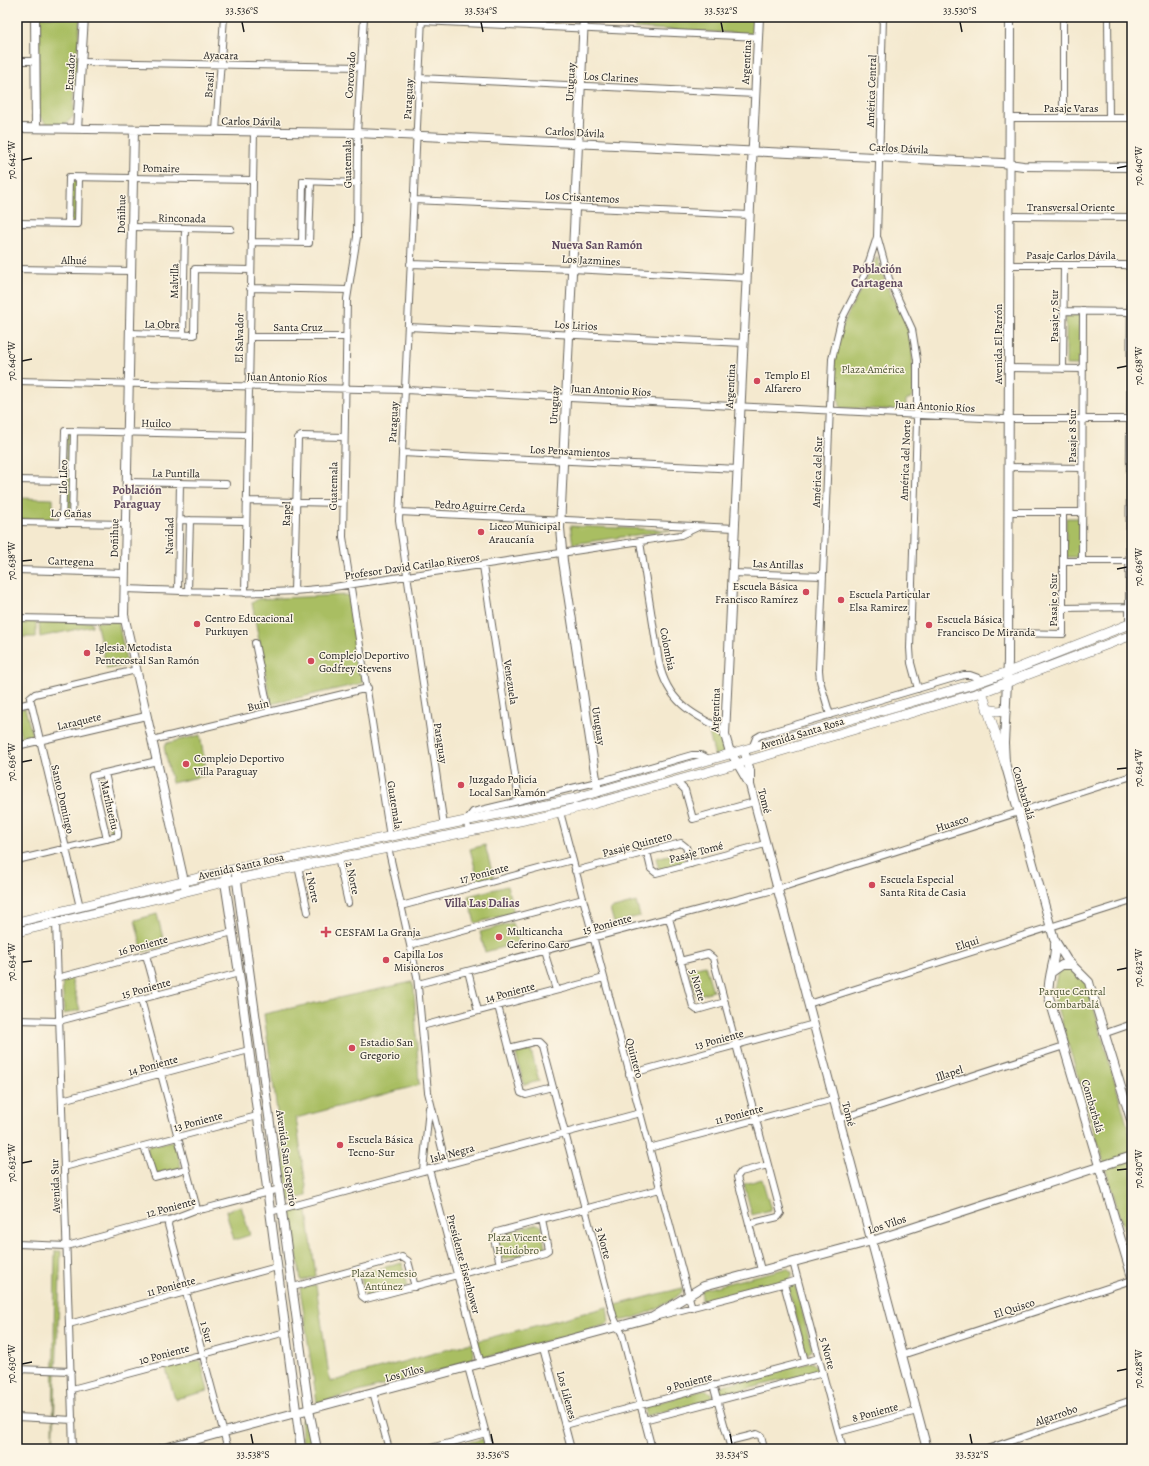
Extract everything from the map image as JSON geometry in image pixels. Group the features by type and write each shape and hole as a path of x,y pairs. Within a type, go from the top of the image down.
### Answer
{"main road":[{"name":"Avenida Santa Rosa","path":"17,922 232,870 598,792 984,680 1130,624"},
{"name":"Avenida Santa Rosa","path":"17,932 237,879 472,831 593,804 743,763 982,692 1132,635"},
{"path":"982,692 1005,764"},
{"path":"987,709 1006,710"},
{"path":"593,804 598,792"}],"street":[{"path":"35,17 36,128"},
{"name":"Ecuador","path":"76,129 84,17"},
{"name":"Brasil","path":"216,131 224,17"},
{"name":"Corcovado","path":"357,134 364,17"},
{"name":"Uruguay","path":"584,17 560,520 562,554 598,792"},
{"name":"Argentina","path":"732,754 727,744 724,730 759,17"},
{"name":"América Central","path":"877,237 883,17"},
{"name":"Avenida El Parrón","path":"1008,672 1010,17"},
{"path":"1063,17 1063,118"},
{"path":"1108,17 1109,118"},
{"path":"422,19 758,37"},
{"name":"Paraguay","path":"422,19 399,512 400,533 406,577 444,826"},
{"path":"17,61 35,61"},
{"name":"Ayacara","path":"81,62 361,68"},
{"name":"Los Clarines","path":"419,78 755,94"},
{"name":"Pasaje Varas","path":"1010,118 1132,118"},
{"name":"Carlos Dávila","path":"17,128 416,136 1009,164 1132,167"},
{"name":"Doñihue","path":"134,130 124,620 187,891"},
{"name":"El Salvador","path":"245,593 254,132"},
{"name":"Guatemala","path":"357,134 358,183 356,250 348,290 346,337 343,503 344,537 350,585 368,688 390,837"},
{"name":"Pomaire","path":"68,224 69,177 253,180"},
{"path":"17,223 78,224 80,178"},
{"path":"302,243 303,181 358,183"},
{"path":"251,242 309,243 311,182"},
{"name":"Los Crisantemos","path":"413,200 750,215"},
{"name":"Transversal Oriente","path":"1009,216 1132,217"},
{"name":"Rinconada","path":"132,227 231,229"},
{"name":"Malvilla","path":"183,335 185,228"},
{"name":"América del Sur","path":"830,715 819,675 832,359 838,330 869,264 877,237"},
{"name":"América del Norte","path":"877,237 884,264 908,319 914,340 917,360 917,415 910,648 911,663 918,689"},
{"name":"Los Jazmines","path":"410,264 572,269 747,278"},
{"name":"Pasaje 7 Sur","path":"1063,369 1064,264"},
{"name":"Pasaje Carlos Dávila","path":"1009,265 1125,265 1131,268"},
{"path":"1130,624 1131,268"},
{"name":"Alhué","path":"17,269 131,271"},
{"name":"Malvilla","path":"194,335 195,269 251,270"},
{"path":"250,288 348,290"},
{"path":"1064,311 1131,312"},
{"name":"Pasaje 8 Sur","path":"1082,561 1083,311"},
{"name":"Los Lirios","path":"408,327 744,343"},
{"name":"La Obra","path":"130,333 194,335"},
{"name":"Santa Cruz","path":"250,337 346,337"},
{"path":"1009,368 1083,369"},
{"name":"Juan Antonio Ríos","path":"17,381 404,390 1009,419 1131,419"},
{"name":"Llo Lleo","path":"72,523 74,431"},
{"name":"Huilco","path":"65,432 248,435"},
{"name":"Llo Lleo","path":"62,523 65,432"},
{"name":"Rapel","path":"294,592 298,437 344,438"},
{"name":"Los Pensamientos","path":"402,453 738,469"},
{"path":"1009,467 1082,468"},
{"path":"17,480 63,481"},
{"name":"La Puntilla","path":"126,482 226,484"},
{"name":"Navidad","path":"178,591 180,483"},
{"path":"246,501 343,503"},
{"name":"Pedro Aguirre Cerda","path":"399,512 560,520"},
{"path":"1009,512 1082,512"},
{"name":"Pasaje 9 Sur","path":"1008,633 1063,634 1063,512"},
{"path":"179,520 246,521"},
{"name":"Navidad","path":"188,591 190,520"},
{"name":"Profesor David Catilao Riveros","path":"560,520 735,528"},
{"name":"Lo Cañas","path":"17,522 126,524"},
{"name":"Profesor David Catilao Riveros","path":"124,589 245,593 294,592 483,566 640,542 681,535 698,527"},
{"name":"Colombia","path":"640,542 659,662 665,682 671,693 684,707 695,715 724,730"},
{"path":"1063,561 1130,561"},
{"name":"Venezuela","path":"483,566 519,801"},
{"name":"Cartegena","path":"17,570 124,573"},
{"name":"Las Antillas","path":"732,573 822,576"},
{"path":"1063,608 1129,607"},
{"path":"17,618 124,620"},
{"path":"255,643 269,712"},
{"name":"Santo Domingo","path":"80,907 30,703 31,696 136,670"},
{"name":"Combarbalá","path":"1008,672 1004,743 1005,764 1054,939 1055,957 1048,988 1049,997 1132,1277"},
{"name":"Avenida Santa Rosa","path":"748,749 759,735 967,675 984,680"},
{"name":"Buin","path":"152,740 368,688"},
{"path":"17,706 30,703"},
{"name":"Laraquete","path":"17,746 146,716"},
{"name":"Tomé","path":"743,763 748,749"},
{"name":"Tomé","path":"732,754 743,763 750,785 927,1449"},
{"name":"Avenida Santa Rosa","path":"466,821 472,812 597,782 692,755 701,755 711,760"},
{"path":"105,773 157,761"},
{"name":"Marihueñu","path":"105,773 119,835 107,839 92,776 105,773"},
{"name":"Huasco","path":"778,889 1132,776"},
{"path":"688,778 685,790 693,819 754,802"},
{"path":"676,781 685,790"},
{"name":"Quintero","path":"560,812 692,1308"},
{"path":"466,821 468,827 472,831"},
{"path":"17,853 18,860 107,839"},
{"name":"Pasaje Quintero","path":"575,871 683,844 686,847 691,864"},
{"name":"Pasaje Tomé","path":"647,852 651,869 656,873 765,844"},
{"name":"Presidente Eisenhower","path":"388,847 418,984 429,1102 426,1170 481,1364"},
{"name":"2 Norte","path":"338,858 348,903"},
{"name":"17 Poniente","path":"401,906 572,860"},
{"name":"1 Norte","path":"298,866 308,912"},
{"path":"232,870 225,882 239,974 301,1449"},
{"name":"Avenida San Gregorio","path":"232,870 237,879 283,1208 309,1410 317,1449"},
{"name":"15 Poniente","path":"418,984 778,889"},
{"path":"410,945 583,899"},
{"name":"Elqui","path":"808,1004 1132,901"},
{"name":"5 Norte","path":"669,918 692,1005 695,1009 725,1002"},
{"name":"Avenida Sur","path":"56,922 74,1449"},
{"name":"16 Poniente","path":"58,978 233,932"},
{"name":"Combarbalá","path":"1054,939 1062,954 1089,982 1106,1033 1132,1123"},
{"path":"544,951 556,990"},
{"name":"5 Norte","path":"680,961 706,954 712,956 781,1213 778,1217 749,1224"},
{"path":"146,955 157,995"},
{"path":"1052,972 1062,965 1072,965"},
{"path":"468,971 478,1011"},
{"name":"15 Poniente","path":"17,1020 59,1021 239,974"},
{"name":"14 Poniente","path":"422,1026 604,978"},
{"path":"141,1000 196,1205 195,1210"},
{"path":"498,1006 521,1093 526,1095 553,1088"},
{"name":"13 Poniente","path":"629,1074 814,1024"},
{"path":"1106,1033 1132,1024"},
{"name":"3 Norte","path":"509,1048 533,1042 538,1042 542,1046 584,1209 652,1449"},
{"name":"Illapel","path":"839,1119 1064,1046"},
{"name":"14 Poniente","path":"62,1100 249,1050"},
{"name":"11 Poniente","path":"649,1148 834,1099"},
{"name":"Presidente Eisenhower","path":"429,1102 446,1165"},
{"name":"Isla Negra","path":"270,1212 640,1113"},
{"name":"13 Poniente","path":"64,1167 257,1116"},
{"path":"144,1146 154,1177 186,1169"},
{"name":"Los Vilos","path":"653,1317 704,1286 872,1241 1132,1156"},
{"path":"761,1270 737,1177 741,1172 768,1165"},
{"name":"12 Poniente","path":"17,1244 67,1246 158,1221 169,1220 195,1210 280,1189"},
{"path":"500,1264 494,1239 495,1233 660,1189"},
{"name":"1 Sur","path":"169,1220 168,1225 228,1449"},
{"path":"356,1270 362,1296 366,1299 415,1287 545,1252 548,1250 542,1220"},
{"path":"293,1287 404,1258 408,1261 415,1287"},
{"name":"5 Norte","path":"793,1262 843,1449"},
{"name":"11 Poniente","path":"69,1324 277,1267"},
{"name":"Los Vilos","path":"161,1449 653,1317 798,1280"},
{"name":"El Quisco","path":"902,1355 1132,1280"},
{"path":"784,1284 805,1361"},
{"name":"10 Poniente","path":"72,1389 286,1332"},
{"name":"Los Lilenes","path":"544,1347 571,1449"},
{"name":"9 Poniente","path":"565,1425 819,1358"},
{"path":"468,1367 490,1449"},
{"path":"17,1369 71,1371"},
{"path":"644,1420 823,1373"},
{"path":"714,1386 731,1449"},
{"path":"373,1392 389,1449"},
{"name":"Algarrobo","path":"987,1449 1132,1400"},
{"name":"8 Poniente","path":"839,1432 917,1411"},
{"path":"17,1417 72,1420"},
{"path":"427,1449 486,1433"},
{"path":"729,1441 757,1434 761,1436 764,1449"}],"green space":[{"path":"39,17 80,17 73,117 64,125 47,125 38,114"},
{"path":"635,17 755,17 755,30 751,34 634,28"},
{"path":"71,179 77,179 77,222 70,222"},
{"name":"Plaza América","path":"877,257 889,291 906,320 912,349 914,392 911,398 906,400 906,410 840,408 839,400 833,387 835,357 841,331"},
{"path":"1066,314 1081,314 1081,365 1066,365"},
{"path":"66,433 73,433 71,518 64,518"},
{"path":"17,498 53,499 53,520 17,519"},
{"path":"1066,518 1080,518 1079,557 1066,557"},
{"path":"570,526 671,530 573,544"},
{"name":"Complejo Deportivo Godfrey Stevens","path":"348,595 363,683 271,704 252,603 258,599"},
{"path":"17,620 36,620 36,637 17,637"},
{"path":"118,621 127,665 107,669 96,622"},
{"path":"39,622 92,622 92,626 40,637"},
{"path":"25,708 33,738 22,741 17,722 17,711"},
{"path":"707,725 719,732 724,753 715,757"},
{"name":"Complejo Deportivo Villa Paraguay","path":"200,735 207,775 172,783 164,747 167,743"},
{"path":"101,776 104,777 118,835 111,837 99,779"},
{"path":"485,845 494,879 479,883 470,849"},
{"path":"681,852 684,864 659,870 656,858"},
{"path":"507,886 514,913 475,923 468,896"},
{"path":"636,902 640,916 614,923 610,909"},
{"path":"157,914 165,946 143,952 135,920"},
{"name":"Multicancha Ceferino Caro","path":"512,923 518,943 485,952 480,932"},
{"path":"705,965 713,991 696,996 689,969"},
{"name":"Parque Central Combarbalá","path":"1070,968 1087,984 1132,1142 1132,1256 1053,994 1058,971"},
{"path":"71,977 80,1010 64,1014 62,979"},
{"name":"Estadio San Gregorio","path":"412,982 414,988 419,1085 296,1118 307,1196 289,1201 264,1014"},
{"path":"531,1050 539,1081 524,1085 516,1054"},
{"path":"172,1141 175,1143 181,1166 180,1169 154,1174 147,1150 149,1146"},
{"path":"762,1179 771,1210 752,1215 744,1184"},
{"path":"306,1205 316,1276 301,1281 290,1209"},
{"path":"241,1206 250,1235 234,1240 226,1211"},
{"name":"Plaza Vicente Huidobro","path":"537,1224 542,1226 545,1249 503,1259 496,1239 497,1235"},
{"path":"55,1251 61,1251 53,1449"},
{"name":"Plaza Nemesio Antúnez","path":"402,1263 407,1286 366,1296 360,1273"},
{"path":"787,1268 792,1272 792,1276 789,1280 707,1301 702,1300 701,1290"},
{"path":"793,1284 796,1287 812,1350 808,1354 806,1354 788,1287 789,1285"},
{"path":"316,1285 330,1382 471,1343 474,1354 473,1359 468,1363 317,1403 300,1288"},
{"path":"682,1288 682,1292 671,1301 642,1315 625,1320 619,1320 612,1306"},
{"path":"607,1307 609,1322 606,1325 487,1357 481,1355 477,1341"},
{"path":"199,1360 201,1362 208,1391 175,1399 166,1369"},
{"path":"809,1362 813,1363 817,1367 817,1371 729,1394 723,1395 720,1393 720,1386"},
{"path":"704,1390 712,1393 713,1398 646,1416 645,1406"},
{"path":"303,1418 308,1428 313,1449 303,1449 301,1420"},
{"path":"483,1439 485,1449 450,1449 449,1447"}],"place":[{"name":"Templo El Alfarero","path":"757,381"},
{"name":"Liceo Municipal Araucanía","path":"481,532"},
{"name":"Escuela Básica Francisco Ramírez","path":"806,592"},
{"name":"Escuela Particular Elsa Ramirez","path":"841,600"},
{"name":"Centro Educacional Purkuyen","path":"197,624"},
{"name":"Escuela Básica Francisco De Miranda","path":"929,625"},
{"name":"Iglesia Metodista Pentecostal San Ramón","path":"87,653"},
{"name":"Complejo Deportivo Godfrey Stevens","path":"311,661"},
{"name":"Complejo Deportivo Villa Paraguay","path":"186,764"},
{"name":"Juzgado Policía Local San Ramón","path":"461,785"},
{"name":"Escuela Especial Santa Rita de Casia","path":"872,885"},
{"name":"CESFAM La Granja","path":"326,932"},
{"name":"Multicancha Ceferino Caro","path":"499,937"},
{"name":"Capilla Los Misioneros","path":"386,960"},
{"name":"Estadio San Gregorio","path":"352,1048"},
{"name":"Escuela Básica Tecno-Sur","path":"340,1145"}],"district":[{"name":"Nueva San Ramón","path":"597,245"},
{"name":"Población Cartagena","path":"877,276"},
{"name":"Población Paraguay","path":"137,497"},
{"name":"Villa Las Dalias","path":"482,903"}]}
